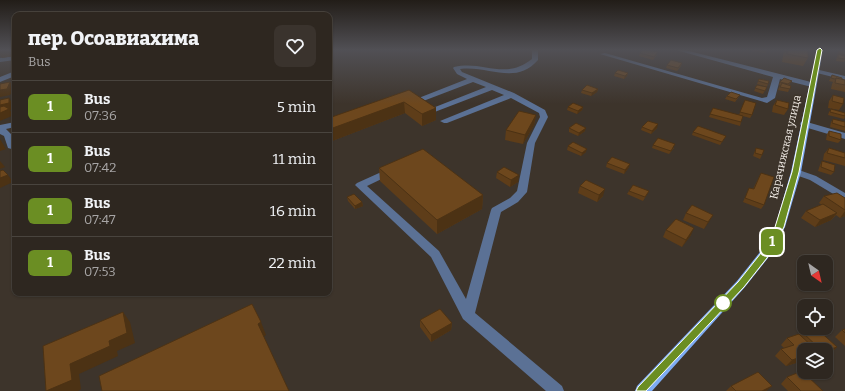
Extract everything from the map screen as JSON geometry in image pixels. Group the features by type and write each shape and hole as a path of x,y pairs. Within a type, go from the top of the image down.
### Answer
{"main road":[{"name":"Карачижская улица","path":"642,391 741,284 764,256 780,227 796,172 815,71"}],"street":[{"path":"456,68 459,73 492,86 542,112 544,117 531,142 522,192 514,200 496,210 468,315"},
{"path":"483,68 490,71 517,71 525,68"},
{"path":"652,68 767,101 771,98 776,77"},
{"path":"745,68 812,85"},
{"path":"815,71 842,77"},
{"path":"0,80 12,75"},
{"path":"414,101 474,79"},
{"path":"429,111 492,86"},
{"path":"444,121 511,95"},
{"path":"804,124 845,136"},
{"path":"0,128 12,125"},
{"path":"0,131 4,131 8,135 12,146"},
{"path":"401,167 360,185 434,254 468,315 557,391"},
{"path":"796,172 812,178 845,198"}],"building":[{"path":"618,70 628,73 625,76 615,73"},
{"path":"832,75 842,78 842,80 831,78"},
{"path":"784,78 792,81 788,84 780,82"},
{"path":"836,78 845,80 845,85 835,83"},
{"path":"759,79 769,81 768,84 758,81"},
{"path":"10,82 7,89 0,90 0,84"},
{"path":"782,83 791,86 790,89 780,87"},
{"path":"587,85 598,89 592,93 582,90"},
{"path":"757,85 767,87 765,91 755,88"},
{"path":"409,90 436,108 422,114 404,102 332,128 332,117"},
{"path":"731,92 740,95 736,99 727,96"},
{"path":"833,95 844,98 843,104 832,101"},
{"path":"9,98 9,103 0,105 0,100"},
{"path":"745,100 756,103 752,115 740,112"},
{"path":"777,100 789,103 788,109 775,105"},
{"path":"573,103 583,107 578,111 568,107"},
{"path":"4,106 9,109 0,113 0,107"},
{"path":"713,108 743,116 741,122 710,114"},
{"path":"831,109 845,113 845,116 830,112"},
{"path":"519,111 536,115 525,135 506,130"},
{"path":"833,119 845,122 845,127 832,123"},
{"path":"648,121 658,124 652,131 642,127"},
{"path":"576,123 586,128 579,133 569,128"},
{"path":"698,126 726,136 722,142 693,132"},
{"path":"829,131 841,134 841,140 829,136"},
{"path":"658,138 675,144 671,151 653,145"},
{"path":"573,142 587,149 582,153 568,146"},
{"path":"756,148 764,150 762,155 755,153"},
{"path":"829,148 845,153 845,158 827,153"},
{"path":"423,149 483,195 437,220 379,168"},
{"path":"612,157 630,164 625,170 607,163"},
{"path":"822,161 835,165 834,172 821,167"},
{"path":"504,167 519,175 511,180 497,172"},
{"path":"3,170 8,175 0,178 0,171"},
{"path":"761,173 774,177 764,205 745,198 749,188 754,189"},
{"path":"586,180 605,189 599,195 580,186"},
{"path":"633,185 649,191 645,197 629,191"},
{"path":"837,193 845,198 845,210 824,196"},
{"path":"354,194 362,202 355,206 347,197"},
{"path":"823,204 837,213 820,220 806,211"},
{"path":"692,205 713,215 708,222 686,213"},
{"path":"676,219 694,228 686,240 666,230"},
{"path":"252,304 261,322 258,324 289,391 102,391 99,376"},
{"path":"440,309 452,323 431,335 420,320"},
{"path":"123,312 127,333 109,341 110,346 70,364 72,380 46,391 43,346"},
{"path":"800,335 809,343 797,343 797,358 792,360 781,349 794,345 787,338"},
{"path":"805,335 824,335 833,343 814,343"},
{"path":"833,343 837,347 833,348"},
{"path":"758,372 772,386 762,391 736,391 731,386"},
{"path":"797,373 797,379 810,379 823,391 801,391 787,377"}],"bus line":[{"name":"1","path":"642,391 741,284 764,256 780,227 796,172 804,124 816,68"}]}
